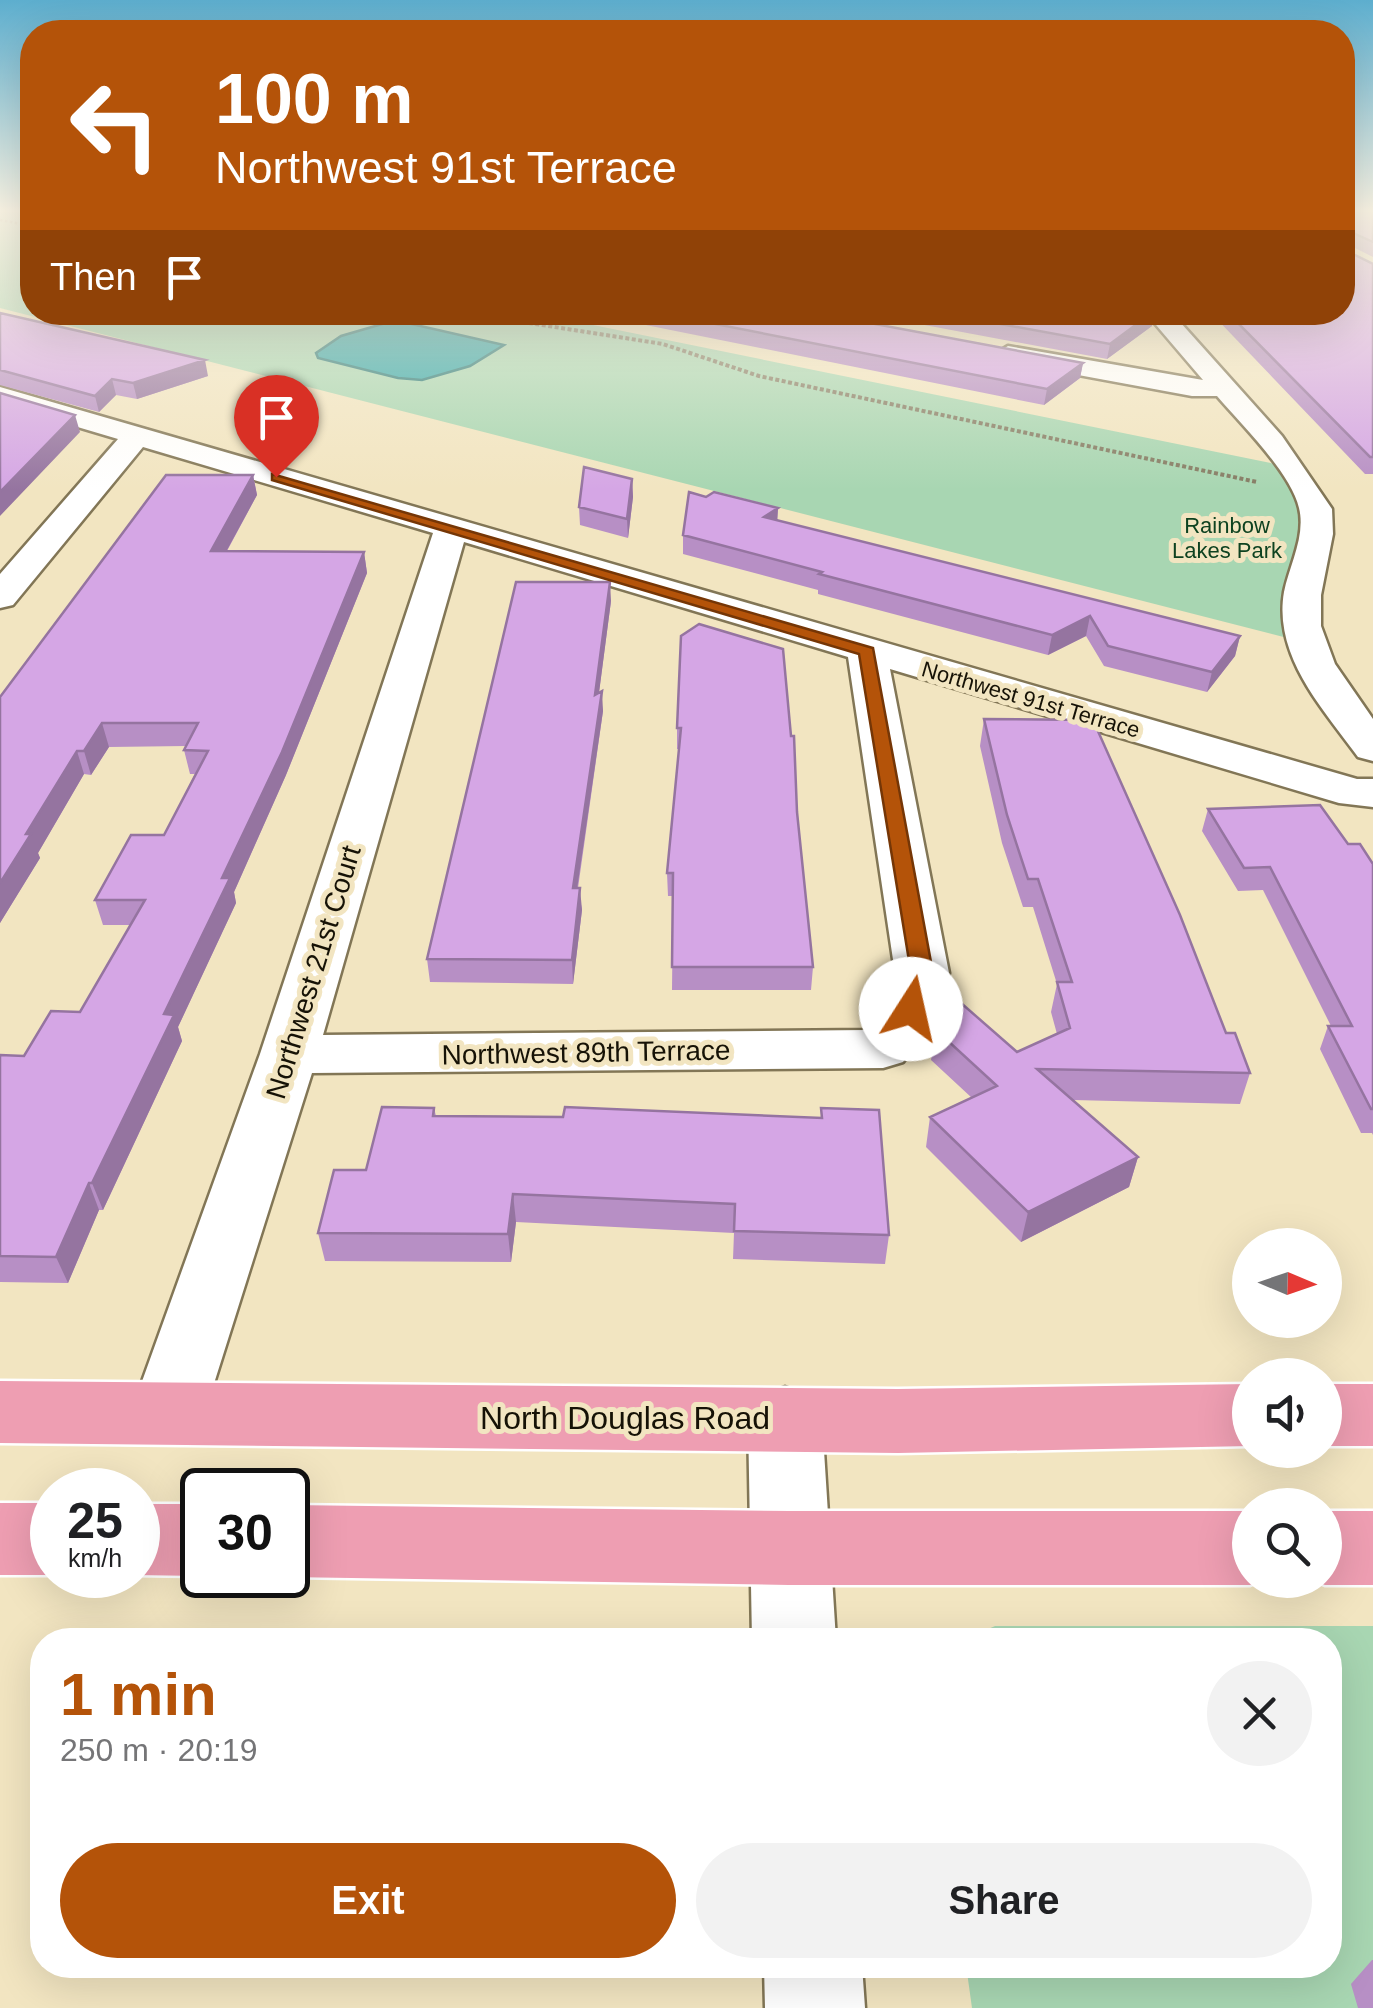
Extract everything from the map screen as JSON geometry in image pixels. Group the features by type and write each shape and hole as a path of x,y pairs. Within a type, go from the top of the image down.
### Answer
{"main road":[{"name":"North Douglas Road","path":"0,1412 785,1419 1232,1415"},
{"path":"1342,1414 1373,1414"},
{"path":"0,1538 30,1539"},
{"path":"310,1541 788,1548 1232,1548"},
{"path":"1342,1548 1373,1548"}],"street":[{"path":"1168,325 1316,506 1314,547 1300,608 1307,643 1324,679 1373,748"},
{"path":"981,349 1192,388 1222,388"},
{"name":"Northwest 91st Terrace","path":"0,395 1354,793 1373,793"},
{"path":"0,597 137,434"},
{"name":"Northwest 21st Court","path":"168,1412 289,1054 451,530"},
{"name":"Northwest 89th Terrace","path":"289,1054 883,1049 911,1009 922,973 867,651"},
{"path":"785,1419 793,1628"},
{"path":"813,1978 815,2008"}],"path":[{"path":"538,325 662,344 759,376 1238,480 1307,491"}],"green space":[{"name":"Rainbow Lakes Park","path":"0,303 20,303 20,313 0,308"},
{"name":"Rainbow Lakes Park","path":"66,325 593,325 1290,467 1307,491 1307,643"},
{"path":"1373,1626 1373,2008 972,2008 968,1978 1342,1978 1342,1628 990,1628"}],"water":[{"path":"379,325 416,325 504,345 470,366 422,380 398,378 318,358 316,353 341,336"}],"building":[{"path":"1355,303 1373,303 1370,457 1240,325 1355,325"},
{"path":"0,313 20,318 20,325 52,325 205,360 133,383 112,379 95,396 0,370"},
{"path":"720,325 880,325 1083,363 1047,389"},
{"path":"1006,325 1136,325 1110,344"},
{"path":"0,393 75,415 0,492"},
{"path":"584,467 632,479 627,519 579,507"},
{"path":"166,475 253,475 211,551 364,552 282,752 222,878 230,878 164,1014 174,1015 56,1257 0,1256 0,1055 24,1056 51,1011 80,1012 145,900 95,900 131,835 164,835 208,751 184,750 198,723 102,723 84,751 77,751 0,883 0,697"},
{"path":"689,492 706,497 714,492 778,508 764,517 1240,636 1212,672 1108,646 1090,616 1052,635 683,535"},
{"path":"516,582 610,582 595,695 602,691 573,888 580,888 572,960 427,959"},
{"path":"699,624 783,649 813,967 672,967 673,873 667,873 681,728 677,728 681,636"},
{"path":"984,719 1093,720 1180,915 1226,1033 1235,1033 1250,1073 1037,1069 1138,1157 1028,1212 930,1117 997,1086 936,1030 961,1003 1017,1052 1070,1028 1057,982 1072,982 1038,879 1028,879 1007,815"},
{"path":"1320,805 1348,844 1360,844 1373,864 1373,1109 1328,1026 1352,1026 1270,867 1244,868 1208,809"},
{"path":"382,1107 434,1108 433,1116 563,1117 565,1107 822,1118 821,1108 879,1110 889,1235 734,1231 735,1204 513,1194 508,1234 318,1233 334,1170 366,1170"}],"route":[{"path":"276,477 867,651 922,973 911,1009"}]}
